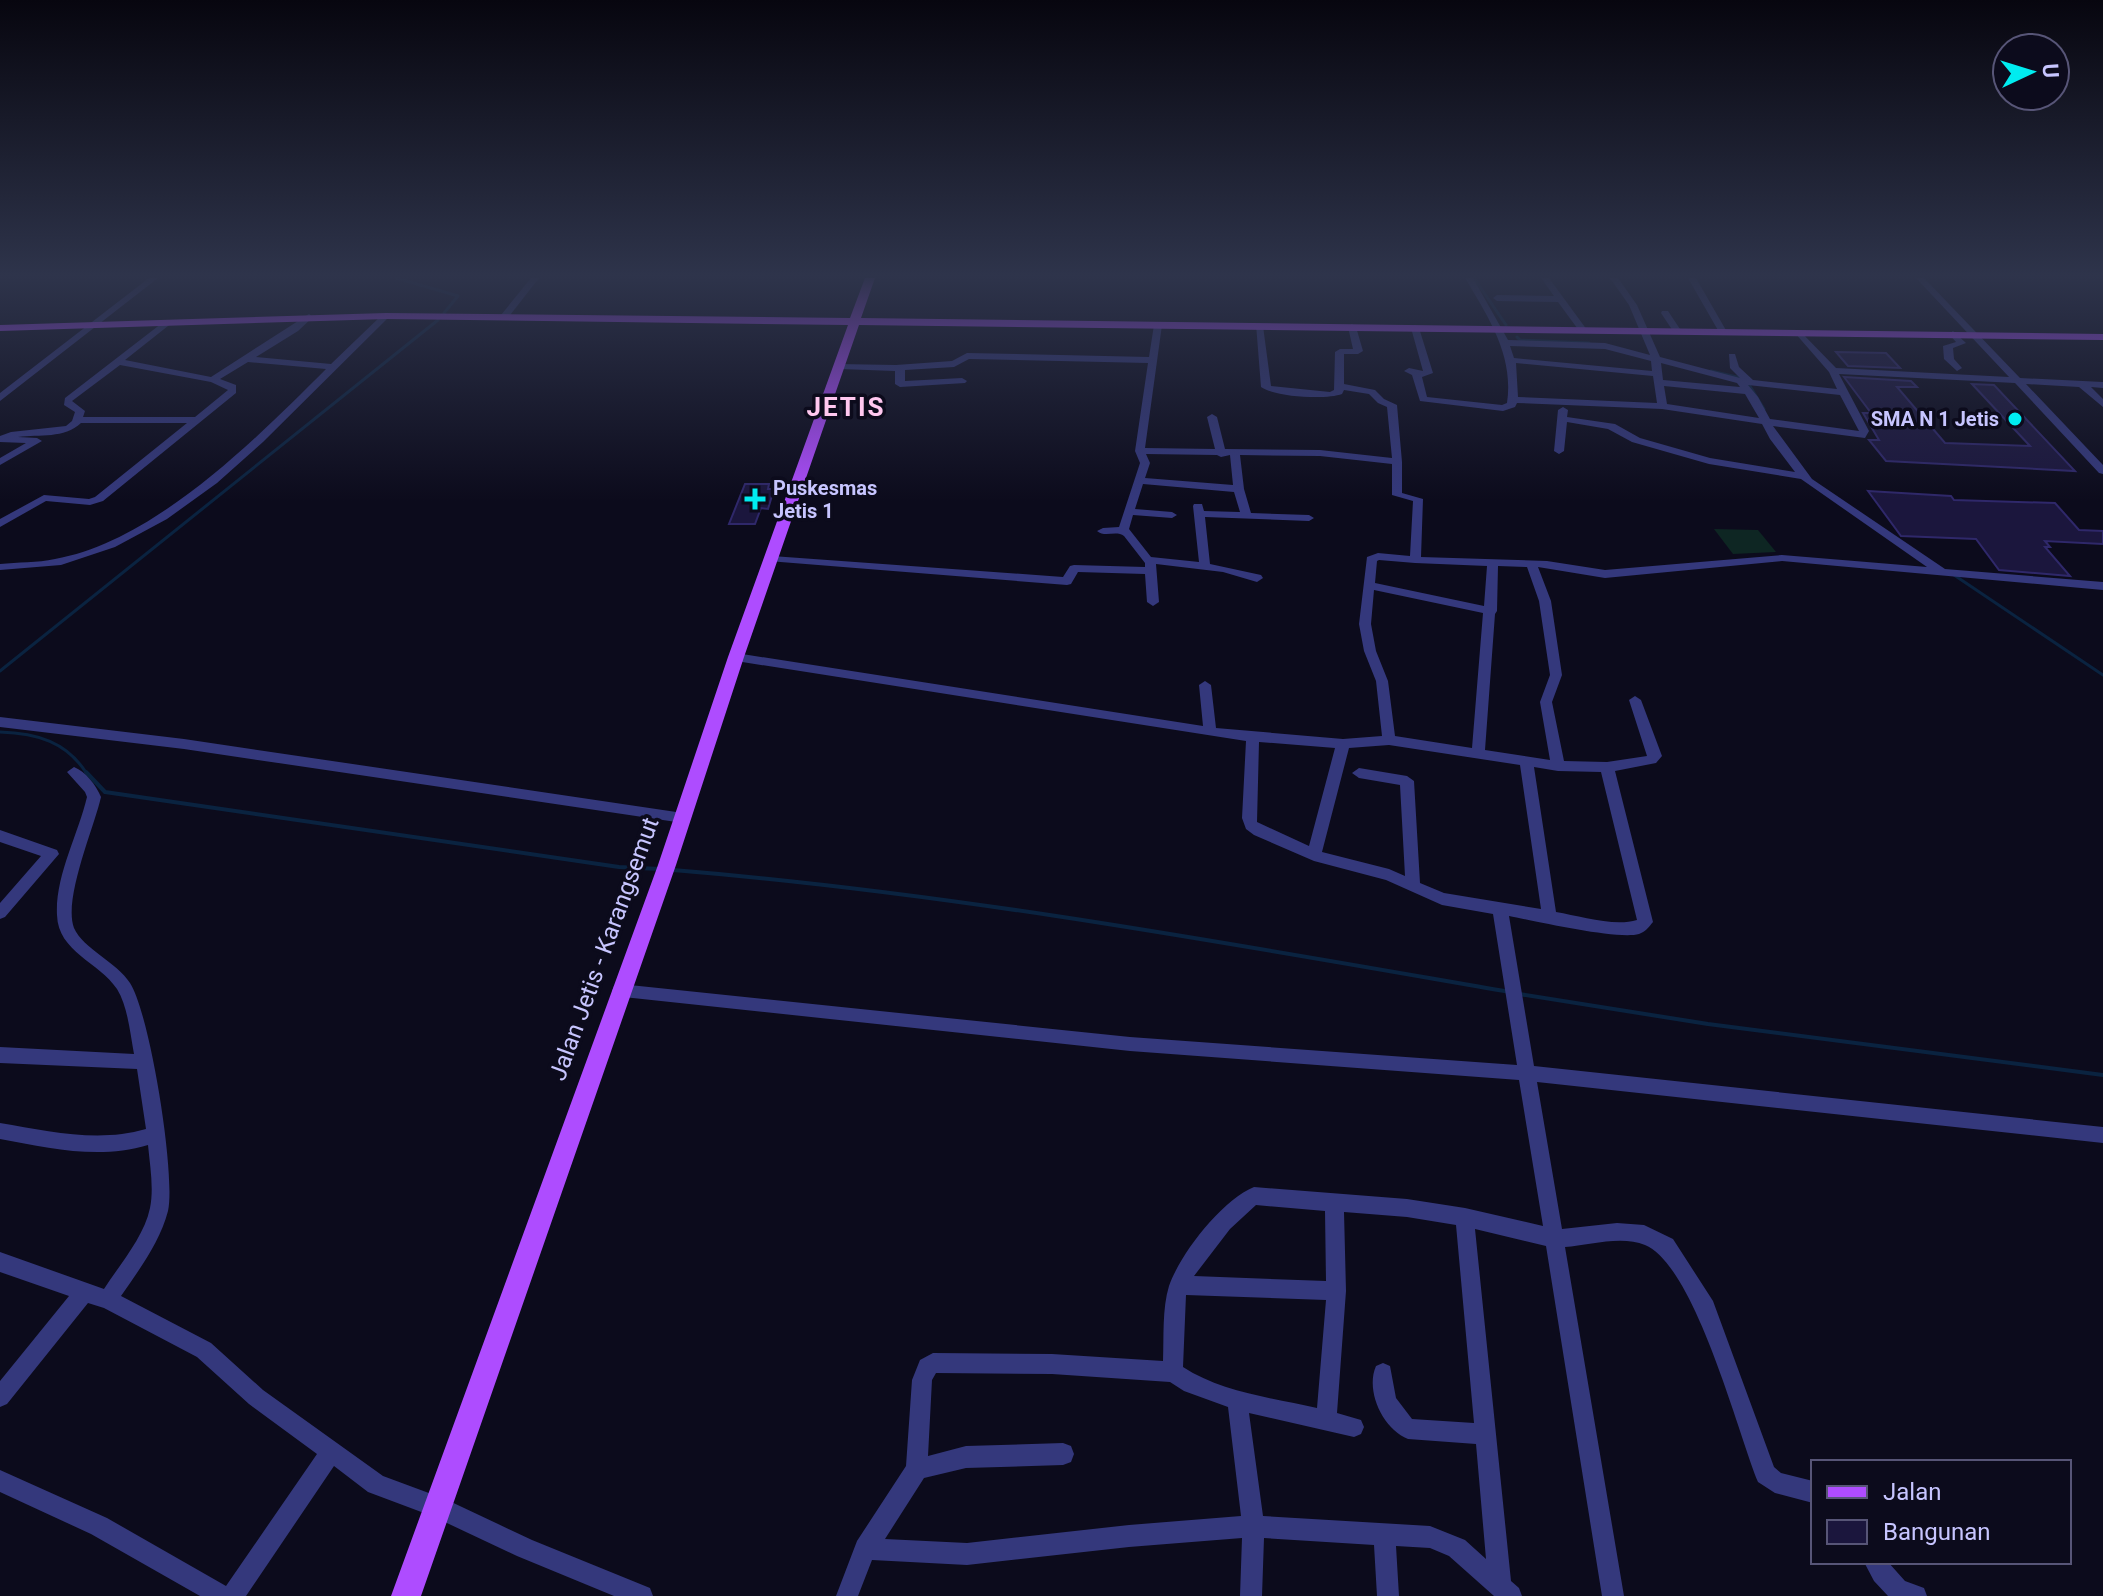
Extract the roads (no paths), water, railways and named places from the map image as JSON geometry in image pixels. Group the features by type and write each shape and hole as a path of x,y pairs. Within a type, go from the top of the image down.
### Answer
{"main road":[{"name":"Jalan Jetis - Karangsemut","path":"406,1596 620,991 666,870 736,657 845,352"}],"street":[{"path":"0,398 57,352"},
{"path":"78,420 80,411 67,403 68,400 132,352"},
{"path":"213,380 257,352"},
{"path":"0,567 56,562 91,552 135,531 226,473 347,352"},
{"path":"1123,530 1145,463 1140,451 1154,352"},
{"path":"1263,352 1268,389 1336,395 1340,386 1340,352"},
{"path":"1422,352 1428,373 1413,373 1423,399 1503,408 1512,405 1513,400 1507,352"},
{"path":"1633,352 1746,383"},
{"path":"1654,352 1662,406"},
{"path":"1513,400 1662,406 1861,436 1864,431 1833,371 1816,352"},
{"path":"1948,352 1949,359 1957,368"},
{"path":"1992,352 2103,471"},
{"path":"840,366 900,368 957,364 967,356 1153,360"},
{"path":"1732,356 1735,368 1766,422 1803,476 1948,572"},
{"path":"246,359 331,367"},
{"path":"1509,360 1659,378 1843,392"},
{"path":"0,524 44,498 90,502 99,499 233,391 233,387 213,380 120,362"},
{"path":"900,368 900,384 962,381"},
{"path":"1833,371 2103,385"},
{"path":"2083,385 2103,404"},
{"path":"1340,386 1372,392 1381,401 1392,405 1397,495 1418,499 1415,560"},
{"path":"1559,451 1562,401"},
{"path":"1603,402 1611,426"},
{"path":"1212,417 1221,454"},
{"path":"1563,419 1611,426 1636,440 1709,461 1803,476"},
{"path":"0,462 78,420 198,420"},
{"path":"1140,451 1320,453 1397,462"},
{"path":"1235,454 1246,514"},
{"path":"1141,481 1239,489"},
{"path":"1131,512 1173,517 1199,513 1309,518"},
{"path":"1199,513 1205,566"},
{"path":"1103,531 1123,530 1134,539 1141,556 1150,566 1153,602"},
{"path":"772,559 1064,580 1070,578 1076,554"},
{"path":"1389,740 1382,681 1370,651 1365,624 1373,557 1531,563 1605,574 1782,558 2103,586"},
{"path":"1478,754 1493,562"},
{"path":"1531,563 1545,601 1556,675 1546,702 1558,766"},
{"path":"1074,568 1205,566 1257,578"},
{"path":"1370,586 1491,611"},
{"path":"736,657 1210,732 1343,744 1389,740 1558,766 1607,767 1651,760 1655,756 1635,700"},
{"path":"1205,685 1210,732"},
{"path":"0,722 184,744 683,818"},
{"path":"1253,737 1251,825 1314,855 1389,875 1442,899 1616,928 1637,928 1645,922 1607,767"},
{"path":"1314,855 1343,744"},
{"path":"1526,762 1549,915"},
{"path":"74,772 91,789 94,797 75,862 64,916 66,928 120,980 127,992 143,1062 162,1197 159,1211 108,1300"},
{"path":"1359,773 1407,781 1413,886"},
{"path":"0,836 52,854 50,861 0,913"},
{"path":"1500,910 1613,1596"},
{"path":"620,991 1130,1044 1528,1073 2103,1135"},
{"path":"0,1055 143,1062"},
{"path":"0,1131 114,1145 155,1135"},
{"path":"1173,1372 1179,1285 1213,1235 1243,1201 1254,1196 1465,1217 1556,1239 1617,1232 1644,1234 1666,1246 1706,1308 1766,1474 1775,1482 1811,1491"},
{"path":"1326,1419 1336,1291 1334,1202"},
{"path":"1465,1217 1486,1434 1508,1593"},
{"path":"0,1262 108,1300 204,1350 256,1397 376,1484 437,1507 525,1548 642,1596"},
{"path":"1179,1285 1336,1291"},
{"path":"0,1397 85,1291"},
{"path":"847,1596 865,1549 917,1469 922,1380 927,1367 933,1363 1052,1364 1173,1372 1191,1384 1237,1400 1354,1427"},
{"path":"1383,1373 1383,1394 1387,1405 1408,1429 1486,1434"},
{"path":"1237,1400 1253,1526 1251,1596"},
{"path":"233,1596 331,1452"},
{"path":"917,1469 966,1457 1063,1454"},
{"path":"0,1481 99,1526 222,1596"},
{"path":"865,1549 967,1554 1253,1526 1430,1537 1457,1548 1508,1593"},
{"path":"1384,1534 1388,1596"},
{"path":"1876,1564 1889,1582 1916,1596"}],"waterway":[{"path":"0,671 397,352"},
{"path":"1711,371 1741,378"},
{"path":"1748,383 1764,409"},
{"path":"1954,575 2103,675"},
{"path":"0,732 26,734 50,741 70,754 87,774"},
{"path":"86,772 105,792 619,867 660,869"},
{"path":"673,870 988,906 1197,938 1510,992"},
{"path":"1519,994 1708,1024 2103,1075"}],"place":[{"name":"SMA N 1 Jetis","path":"2015,419"},
{"name":"Puskesmas Jetis 1","path":"755,499"}],"district":[{"name":"JETIS","path":"846,407"}]}
